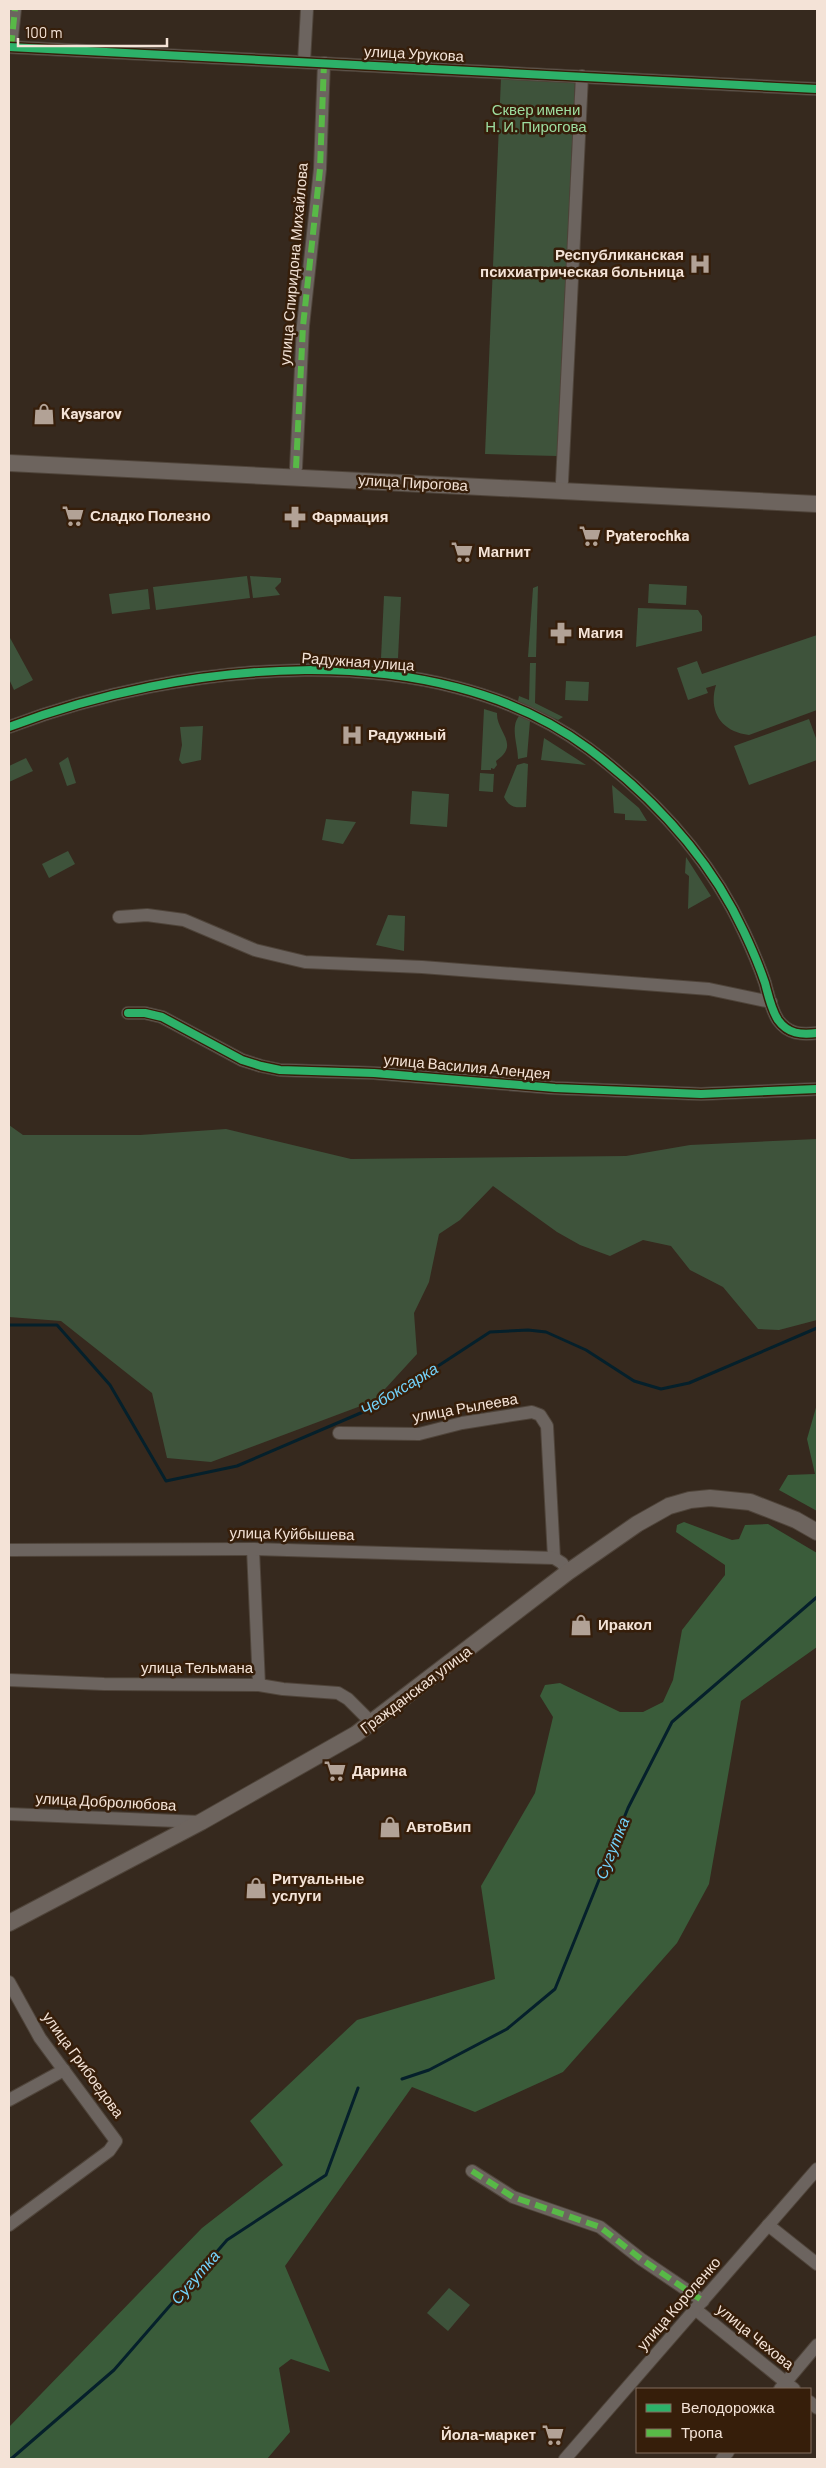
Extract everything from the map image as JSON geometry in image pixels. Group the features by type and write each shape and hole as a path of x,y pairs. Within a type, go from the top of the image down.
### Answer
{"main road":[{"name":"улица Пирогова","path":"9,454 159,466"},
{"name":"улица Пирогова","path":"9,463 159,466 479,481 817,504"},
{"name":"улица Пирогова","path":"561,486 817,495"},
{"name":"Гражданская улица","path":"9,1923 201,1822 312,1760 372,1723 568,1572 637,1524 669,1506 690,1500 732,1499 750,1502 796,1520 817,1532"}],"street":[{"path":"10,47 15,9"},
{"path":"304,62 307,9"},
{"name":"улица Урукова","path":"10,47 817,88"},
{"name":"улица Спиридона Михайлова","path":"296,472 303,326 320,169 324,63"},
{"path":"561,486 582,76"},
{"name":"Радужная улица","path":"9,727 59,708 128,690 181,680 250,672 328,672 410,678 448,685 497,700 544,721 589,749 645,796 686,838 714,878 740,923 760,967 778,1020 789,1030 801,1034 817,1033"},
{"path":"119,917 158,915 184,920 256,950 305,962 422,967 709,989 771,1002"},
{"name":"улица Василия Алендея","path":"128,1013 162,1016 242,1060 280,1070 374,1073 555,1088 701,1094 817,1089"},
{"name":"улица Рылеева","path":"339,1433 419,1434 462,1423 532,1412 540,1416 548,1426 554,1558"},
{"path":"253,1548 259,1685"},
{"name":"улица Куйбышева","path":"9,1550 253,1548 554,1558"},
{"path":"554,1558 562,1563 568,1572"},
{"name":"улица Тельмана","path":"9,1680 104,1684 259,1685 283,1689 338,1693 348,1699 372,1723"},
{"name":"улица Добролюбова","path":"9,1814 201,1822"},
{"name":"улица Грибоедова","path":"9,1982 40,2038 116,2141 109,2151 9,2225"},
{"path":"9,2100 64,2070"},
{"name":"улица Короленко","path":"565,2459 817,2169"},
{"name":"улица Чехова","path":"472,2171 513,2197 600,2227 699,2305 787,2387"},
{"path":"768,2225 817,2264"},
{"path":"787,2387 817,2345"}],"green space":[{"name":"Сквер имени Н. И. Пирогова","path":"501,78 575,82 557,456 485,454"},
{"path":"247,576 250,598 156,610 153,587"},
{"path":"250,576 281,578 281,582 275,588 280,595 253,598"},
{"path":"649,584 687,586 686,605 648,603"},
{"path":"538,586 536,657 528,657 533,588"},
{"path":"148,589 150,609 112,614 109,594"},
{"path":"384,596 401,597 398,658 381,658"},
{"path":"638,608 698,610 702,616 702,631 636,647"},
{"path":"817,635 817,710 749,735 731,730 719,719 714,703 716,685 706,688 708,693 688,700 677,668 697,661 702,674"},
{"path":"9,636 33,680 14,690 9,679"},
{"path":"530,663 536,663 535,703 563,717 558,720 518,701 519,696 529,700"},
{"path":"566,681 589,682 588,701 565,700"},
{"path":"484,709 497,713 507,743 507,749 496,761 497,765 494,769 491,768 491,770 481,770"},
{"path":"519,716 530,721 527,757 518,759 515,725"},
{"path":"809,719 817,741 817,760 749,785 734,746"},
{"path":"203,726 201,760 182,764 179,760 182,745 180,727"},
{"path":"544,738 586,765 541,760"},
{"path":"68,757 76,783 67,786 59,763"},
{"path":"26,758 33,771 9,782 9,766"},
{"path":"528,764 526,807 516,807 510,805 504,797 517,765"},
{"path":"480,773 494,774 493,792 479,791"},
{"path":"612,785 639,808 647,821 625,820 625,814 614,813"},
{"path":"412,791 449,794 447,827 410,824"},
{"path":"326,819 356,822 343,844 322,840"},
{"path":"68,851 75,864 49,878 42,864"},
{"path":"686,857 711,896 688,909 689,876 685,873"},
{"path":"388,915 405,916 404,951 376,945"},
{"path":"9,1125 23,1135 140,1135 226,1129 351,1159 626,1156 690,1145 817,1139 817,1320 779,1330 758,1329 723,1287 690,1270 671,1246 643,1240 610,1256 580,1245 557,1232 493,1186 460,1220 439,1234 429,1282 414,1313 417,1354 374,1401 211,1462 167,1458 152,1393 61,1321 9,1317"},
{"path":"817,1404 817,1511 779,1490 788,1475 815,1474 807,1439"},
{"path":"684,1522 732,1540 739,1539 745,1525 768,1524 817,1553 817,1647 741,1701 709,1884 677,1943 563,2072 475,2112 412,2087 285,2266 330,2372 291,2359 279,2368 290,2432 267,2459 9,2459 9,2427 202,2228 283,2165 250,2121 357,2020 495,1979 481,1886 535,1793 553,1717 540,1696 545,1685 560,1683 620,1712 643,1712 663,1702 673,1680 682,1630 725,1575 725,1565 676,1532 677,1525"},
{"path":"449,2288 470,2305 448,2331 427,2313"}],"waterway":[{"name":"Чебоксарка","path":"9,1325 57,1325 110,1385 166,1481 237,1466 377,1406 490,1332 528,1330 546,1332 586,1350 634,1381 661,1389 689,1383 817,1328"},
{"name":"Сугутка","path":"402,2079 429,2070 507,2029 555,1989 628,1808 672,1722 817,1597"},
{"name":"Сугутка","path":"11,2459 114,2370 227,2240 326,2175 358,2088"}],"marked path":[{"path":"11,47 15,9"},
{"path":"296,468 303,326 320,169 324,63"},
{"path":"472,2171 513,2197 600,2227 641,2259 703,2301"}],"cycle path":[{"path":"9,47 817,89"},
{"path":"9,727 77,705 150,687 227,675 305,670 382,674 457,687 527,712 589,749 636,788 678,831 715,879 730,905 755,957 778,1020 791,1031 806,1034 817,1033"},
{"path":"128,1013 145,1013 162,1017 242,1060 280,1070 374,1073 555,1088 701,1094 817,1089"}],"place":[{"name":"Республиканская психиатрическая больница","path":"700,264"},
{"name":"Kaysarov","path":"44,414"},
{"name":"Сладко Полезно","path":"73,516"},
{"name":"Фармация","path":"295,517"},
{"name":"Pyaterochka","path":"590,536"},
{"name":"Магнит","path":"462,552"},
{"name":"Магия","path":"561,633"},
{"name":"Радужный","path":"352,735"},
{"name":"Иракол","path":"581,1625"},
{"name":"Дарина","path":"335,1771"},
{"name":"АвтоВип","path":"390,1827"},
{"name":"Ритуальные услуги","path":"256,1888"},
{"name":"Йола-маркет","path":"553,2435"}]}
